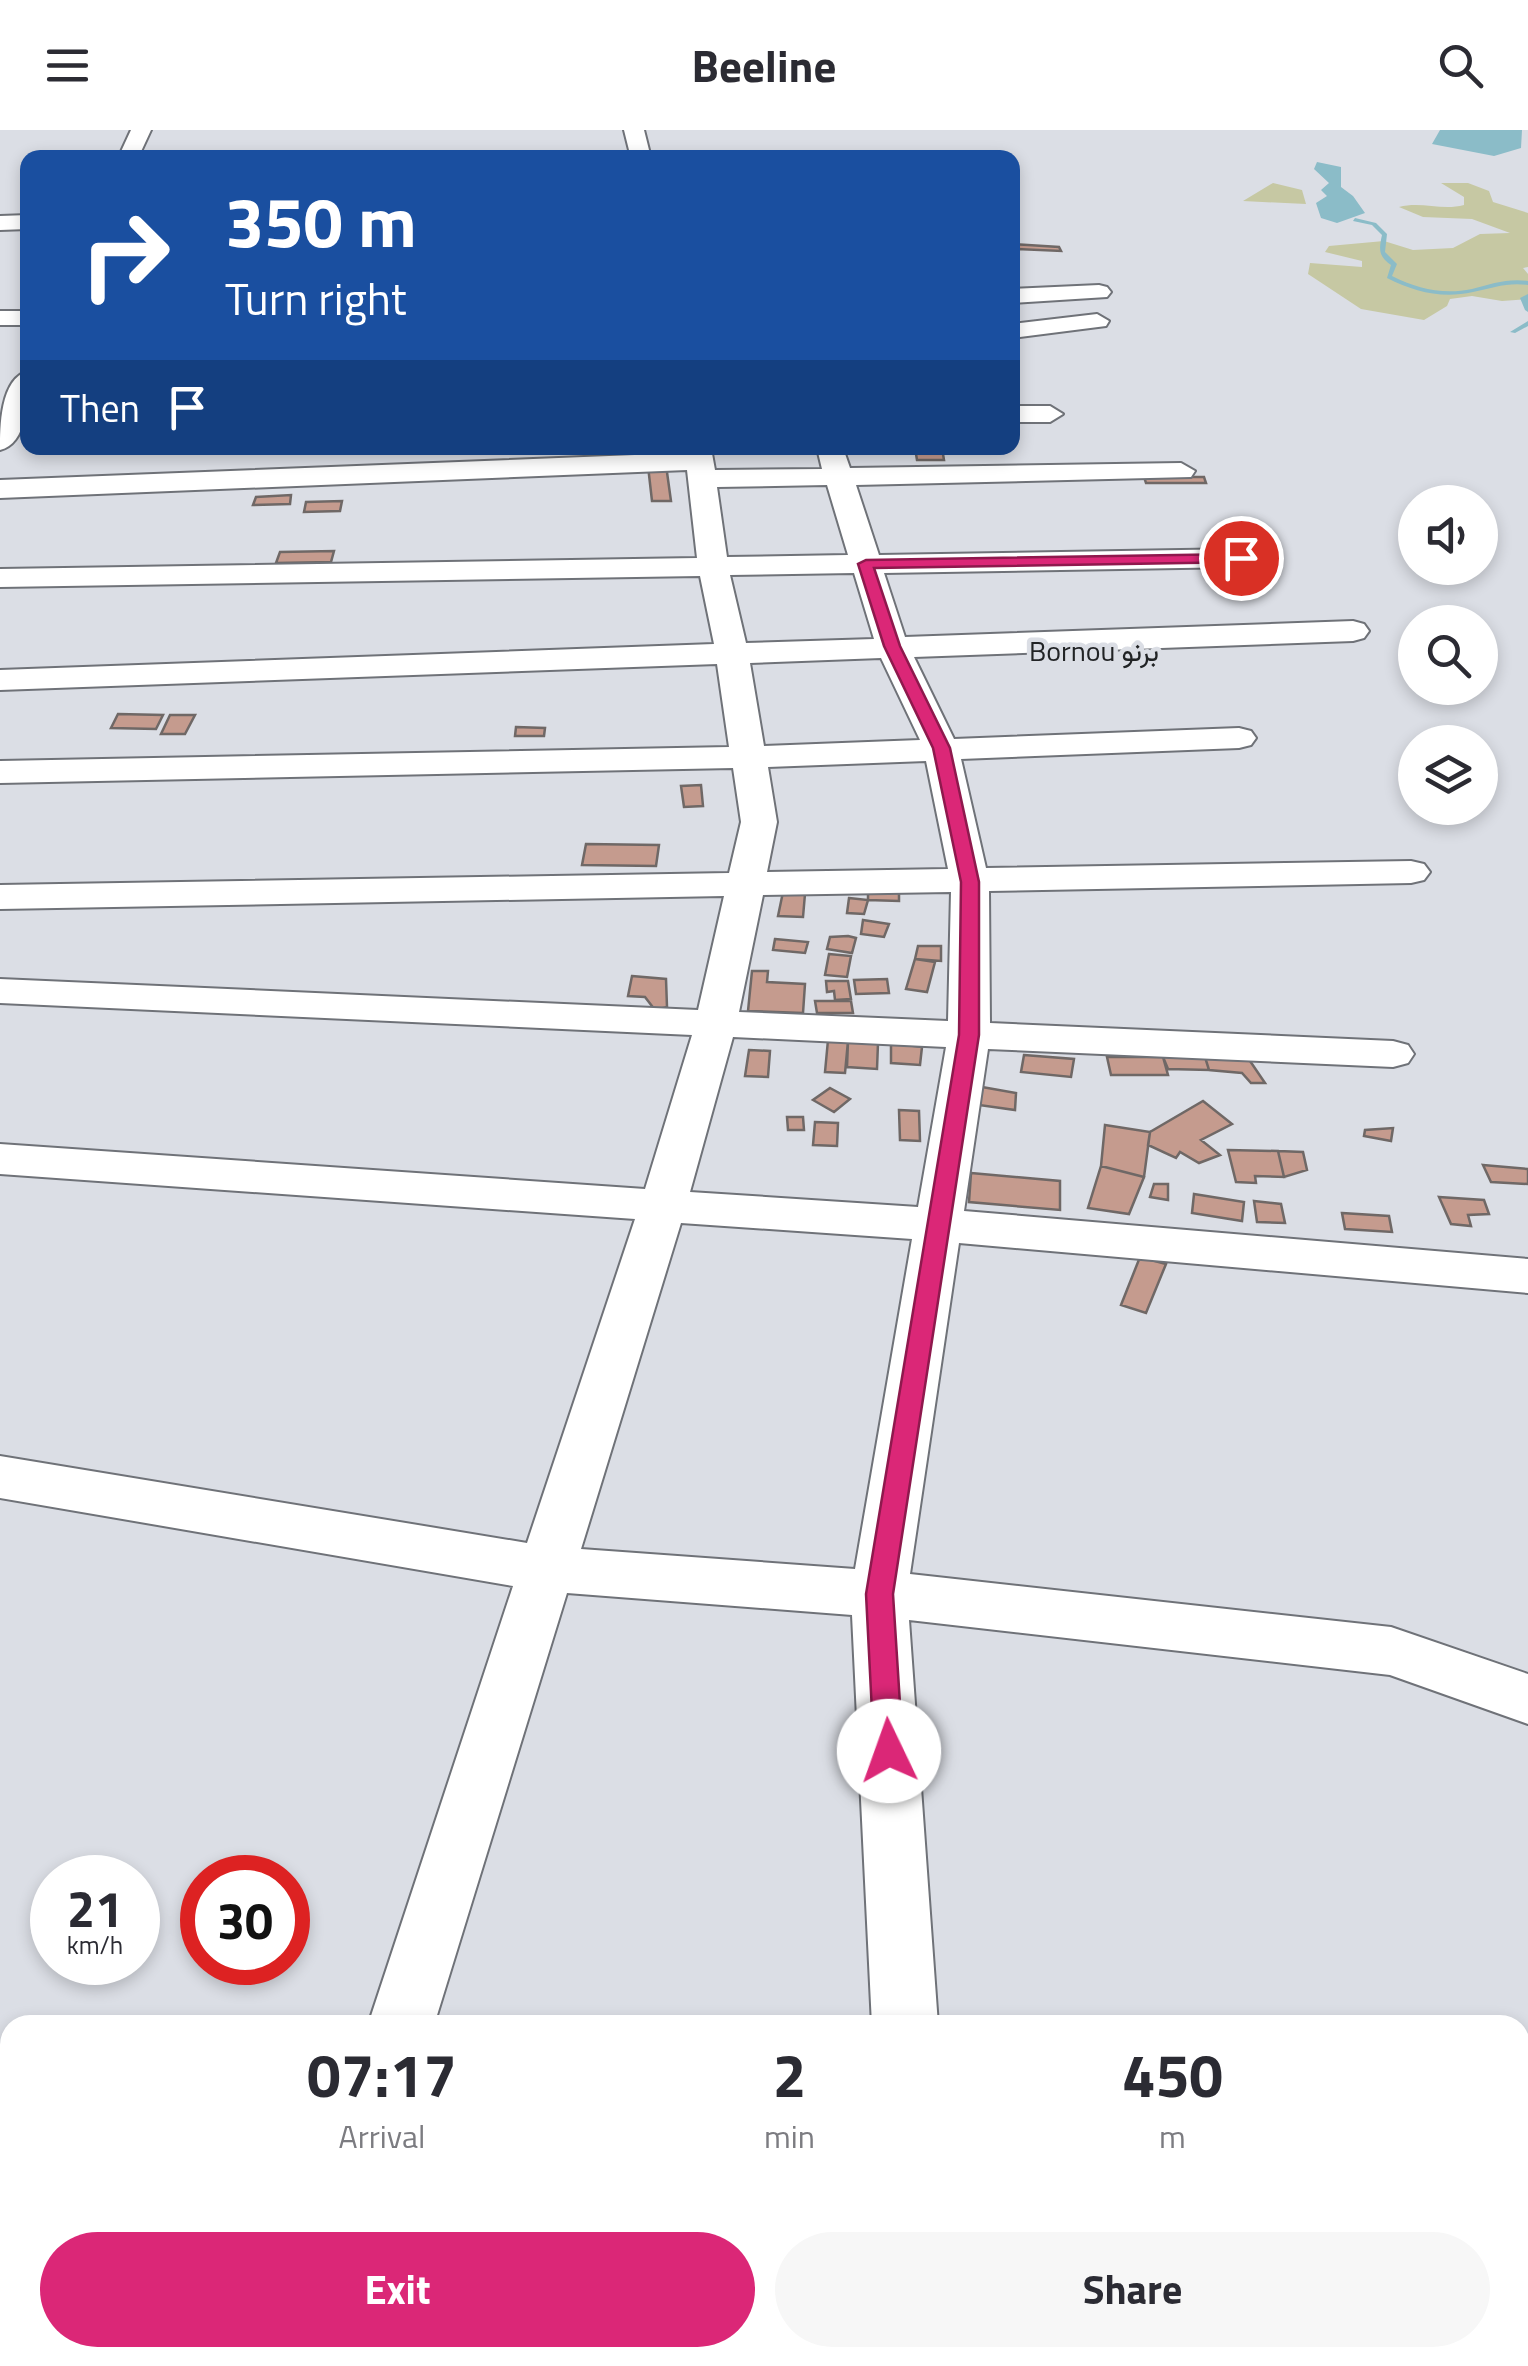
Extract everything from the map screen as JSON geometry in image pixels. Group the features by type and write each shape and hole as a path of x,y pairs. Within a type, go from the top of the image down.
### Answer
{"street":[{"path":"1020,273 1043,294"},
{"path":"1020,295 1099,292"},
{"path":"1020,330 1098,321"},
{"path":"0,442 20,384"},
{"path":"1020,414 1050,414"},
{"path":"0,489 511,458 1181,471"},
{"path":"404,2015 663,1204 716,1024 758,822 732,653 714,566 702,462"},
{"path":"833,462 892,646 941,748 970,882 969,1035 879,1594 905,2015"},
{"path":"0,578 1241,558"},
{"path":"0,680 1353,630"},
{"path":"0,772 749,757 1239,738"},
{"path":"0,897 1412,872"},
{"path":"0,991 1393,1054"},
{"path":"0,1158 939,1225 1528,1276"},
{"path":"0,1478 547,1569 879,1594 1391,1651 1528,1699"}],"green space":[{"path":"1273,183 1302,190 1306,204 1243,201"},
{"path":"1441,183 1468,183 1489,191 1493,202 1528,213 1528,267 1523,268 1528,274 1528,299 1450,299 1447,306 1424,320 1361,309 1308,274 1310,263 1362,267 1362,261 1325,252 1329,246 1384,241 1413,250 1453,248 1480,234 1510,233 1472,219 1423,217 1399,207 1464,205 1464,197"}],"water":[{"path":"1440,130 1522,130 1521,148 1494,156 1432,144"},
{"path":"1317,162 1341,167 1341,187 1365,213 1337,223 1321,218 1316,203 1327,196 1321,190 1329,183 1314,169"}],"building":[{"path":"1020,245 1059,247 1061,251 1020,249"},
{"path":"916,455 943,455 944,460 917,460"},
{"path":"666,465 671,501 652,501 648,466"},
{"path":"1144,477 1204,477 1206,483 1146,483"},
{"path":"291,495 290,504 253,505 256,497"},
{"path":"342,501 340,511 304,512 306,502"},
{"path":"334,551 331,562 276,563 280,552"},
{"path":"118,714 163,715 156,729 111,728"},
{"path":"170,715 195,715 185,734 161,734"},
{"path":"516,727 545,728 544,736 515,736"},
{"path":"701,785 703,806 684,807 681,786"},
{"path":"586,844 659,845 656,866 582,865"},
{"path":"868,887 899,888 899,901 868,900"},
{"path":"783,892 805,894 803,917 778,916"},
{"path":"849,898 868,900 864,914 847,913"},
{"path":"863,920 889,924 884,937 861,934"},
{"path":"830,937 856,938 852,953 827,949"},
{"path":"775,939 808,942 805,953 773,950"},
{"path":"918,946 941,946 941,961 915,959"},
{"path":"829,954 851,956 847,977 825,975"},
{"path":"915,959 935,962 927,992 906,989"},
{"path":"752,971 768,971 767,982 805,984 803,1013 748,1011"},
{"path":"632,976 666,979 667,1007 655,1010 645,997 628,996"},
{"path":"887,979 889,993 856,994 854,980"},
{"path":"826,981 848,981 851,999 835,1000 834,991 827,992"},
{"path":"815,1001 851,1001 853,1013 817,1013"},
{"path":"828,1040 848,1041 845,1073 825,1072"},
{"path":"848,1041 878,1043 877,1069 847,1067"},
{"path":"891,1043 922,1047 920,1065 891,1063"},
{"path":"749,1050 770,1051 768,1077 745,1076"},
{"path":"1024,1055 1074,1059 1071,1077 1021,1072"},
{"path":"1107,1057 1163,1057 1168,1075 1111,1075"},
{"path":"1163,1057 1205,1057 1209,1070 1168,1069"},
{"path":"1205,1057 1248,1058 1265,1083 1251,1083 1242,1073 1209,1070"},
{"path":"982,1087 1016,1093 1015,1110 979,1105"},
{"path":"830,1088 850,1099 834,1112 813,1100"},
{"path":"1203,1101 1232,1124 1201,1140 1220,1155 1199,1163 1180,1152 1176,1158 1148,1145 1150,1132"},
{"path":"899,1110 919,1111 920,1141 900,1140"},
{"path":"787,1117 803,1117 804,1130 788,1130"},
{"path":"815,1122 838,1123 837,1146 813,1145"},
{"path":"1105,1125 1150,1132 1144,1177 1101,1166"},
{"path":"1393,1128 1391,1141 1364,1136 1365,1130"},
{"path":"1228,1150 1278,1151 1284,1177 1255,1176 1256,1183 1236,1182"},
{"path":"1278,1151 1303,1152 1307,1170 1284,1177"},
{"path":"1483,1165 1528,1169 1528,1184 1491,1182"},
{"path":"1101,1166 1144,1177 1129,1214 1088,1208"},
{"path":"971,1173 1060,1181 1060,1210 969,1202"},
{"path":"1154,1184 1168,1184 1168,1200 1150,1197"},
{"path":"1194,1194 1244,1202 1242,1221 1192,1213"},
{"path":"1439,1197 1484,1200 1489,1214 1468,1215 1471,1226 1451,1224"},
{"path":"1254,1201 1281,1204 1285,1223 1257,1222"},
{"path":"1342,1213 1389,1216 1392,1232 1345,1229"},
{"path":"1140,1257 1166,1264 1146,1313 1121,1305"}],"waterway":[{"path":"1355,220 1374,224 1385,235 1382,252 1394,264 1389,277 1412,287 1434,293 1457,293 1505,282 1528,283"},
{"path":"1528,296 1523,298 1528,310"},
{"path":"1513,332 1528,323"}],"district":[{"name":"Bornou برنو","path":"1094,650"}],"route":[{"path":"889,1751 879,1594 969,1035 970,882 941,748 892,646 866,564 1241,558"}]}
